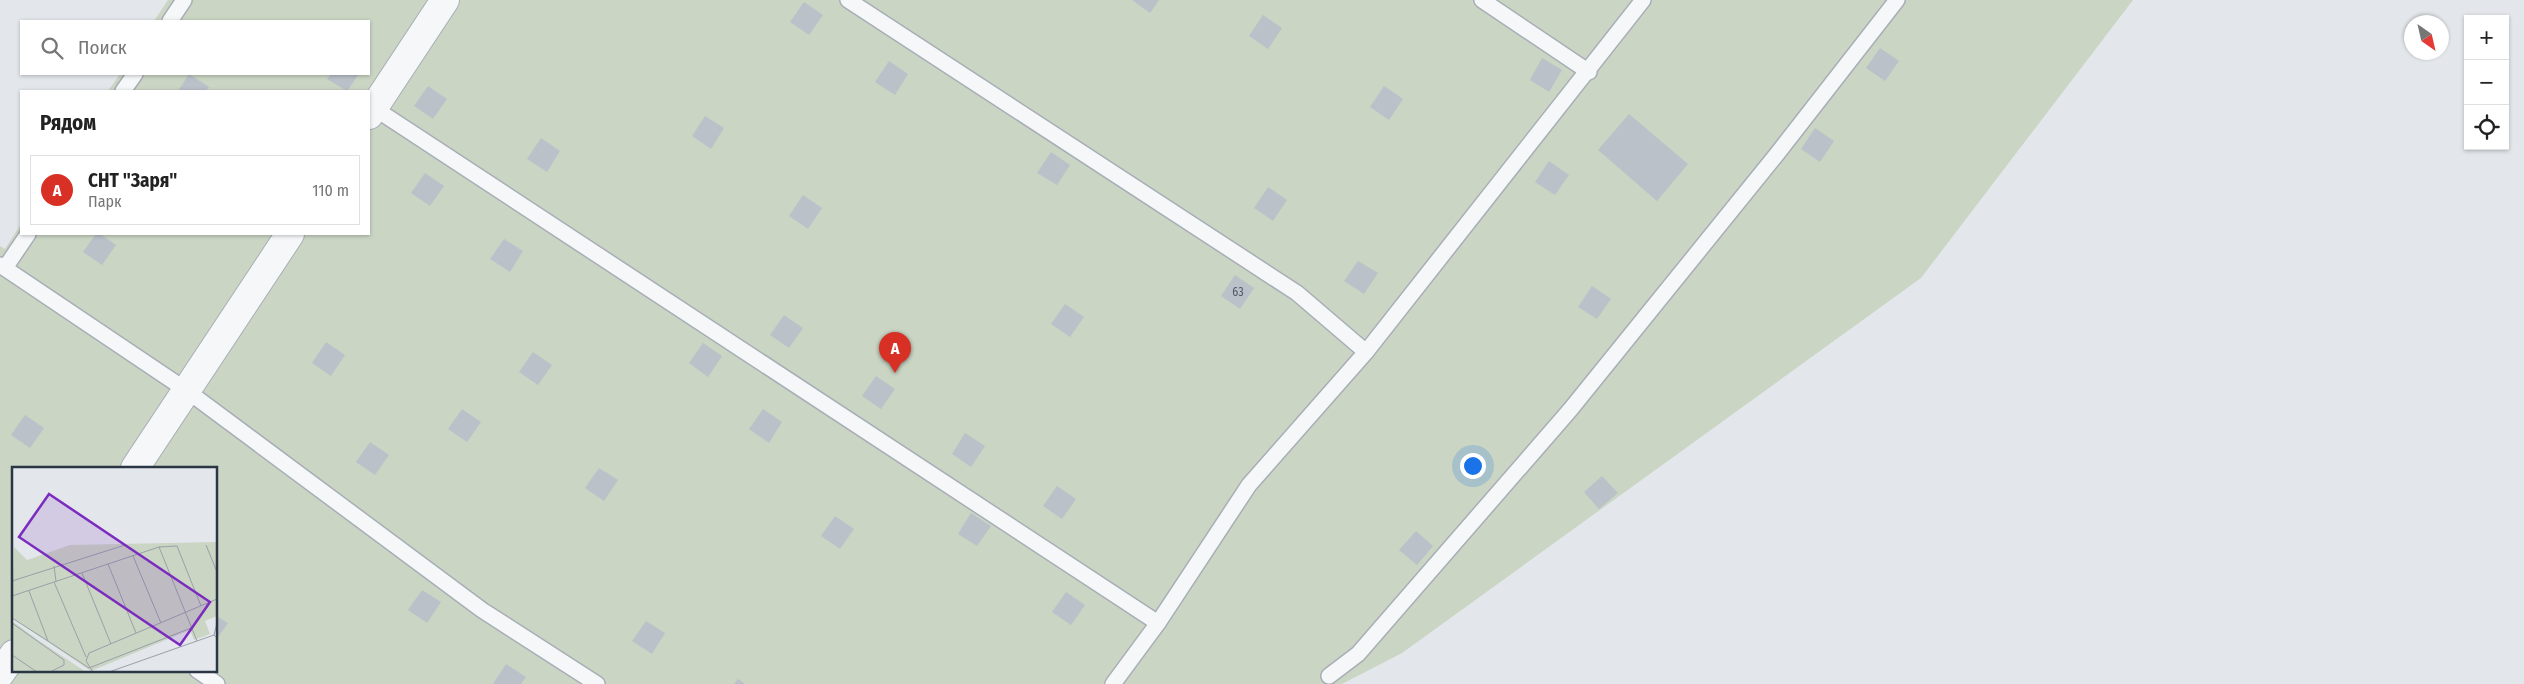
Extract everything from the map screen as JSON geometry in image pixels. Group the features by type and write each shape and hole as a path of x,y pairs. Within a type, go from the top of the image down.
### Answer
{"street":[{"path":"371,111 445,0"},
{"path":"136,467 289,235"},
{"path":"0,674 12,657"}],"lane":[{"path":"171,20 184,0"},
{"path":"848,0 1297,293 1366,352"},
{"path":"1482,0 1589,72"},
{"path":"1114,684 1158,624 1249,485 1366,352 1644,0"},
{"path":"1329,676 1358,654 1570,410 1777,154 1897,0"},
{"path":"125,90 134,75"},
{"path":"371,111 1158,624"},
{"path":"27,235 3,266 186,390 482,610 597,684"},
{"path":"200,672 217,684"}],"green space":[{"path":"168,0 2133,0 1921,278 1402,653 1342,684 0,684 0,246 5,249 20,226 20,235 370,235 370,90 109,90 119,75 370,75 370,20 155,20"}],"building":[{"path":"1132,0 1159,0 1150,13"},
{"path":"804,2 823,15 809,35 790,22"},
{"path":"1263,15 1282,28 1268,49 1249,36"},
{"path":"1880,48 1899,61 1885,81 1866,68"},
{"path":"1542,58 1562,70 1549,92 1530,80"},
{"path":"889,61 908,74 895,95 875,82"},
{"path":"188,75 209,87 207,90 179,90"},
{"path":"330,75 358,75 348,90 327,79"},
{"path":"428,86 447,99 433,119 414,106"},
{"path":"1384,86 1403,99 1389,120 1370,107"},
{"path":"1629,114 1688,164 1657,201 1598,150"},
{"path":"705,116 724,128 711,149 692,136"},
{"path":"1815,128 1834,141 1820,162 1801,149"},
{"path":"541,138 560,151 547,172 527,159"},
{"path":"1051,152 1070,165 1057,185 1037,173"},
{"path":"1549,161 1569,175 1555,195 1535,182"},
{"path":"425,173 444,186 430,206 411,193"},
{"path":"1268,187 1287,200 1273,221 1254,208"},
{"path":"803,195 822,208 808,229 789,216"},
{"path":"95,235 101,235 116,245 102,265 83,252"},
{"path":"504,239 523,251 510,272 490,259"},
{"path":"1358,261 1378,273 1364,294 1344,281"},
{"path":"1235,275 1254,288 1240,309 1221,296"},
{"path":"1592,286 1611,299 1597,319 1578,307"},
{"path":"1065,304 1084,317 1070,337 1051,324"},
{"path":"784,315 803,328 789,348 770,335"},
{"path":"326,342 345,355 331,376 312,363"},
{"path":"703,343 722,356 708,377 689,363"},
{"path":"533,352 552,365 538,385 519,372"},
{"path":"876,376 895,389 881,409 862,396"},
{"path":"462,409 481,422 467,442 448,429"},
{"path":"763,409 782,422 769,443 749,429"},
{"path":"25,415 44,428 30,448 11,435"},
{"path":"965,433 985,446 971,467 952,454"},
{"path":"370,442 389,455 375,475 356,462"},
{"path":"599,468 618,480 604,501 585,488"},
{"path":"1602,476 1618,493 1599,509 1584,492"},
{"path":"1057,486 1076,499 1062,519 1043,506"},
{"path":"971,513 991,526 977,546 958,534"},
{"path":"835,516 854,529 840,549 821,536"},
{"path":"1416,531 1433,546 1417,565 1399,550"},
{"path":"422,590 441,602 427,623 408,610"},
{"path":"1066,592 1085,605 1071,625 1052,612"},
{"path":"218,617 228,623 218,637"},
{"path":"646,621 665,633 652,654 632,641"},
{"path":"506,664 526,677 521,684 493,684"},
{"path":"738,679 745,684 734,684"}],"place":[{"name":"СНТ \"Заря\"","path":"895,373"}]}
